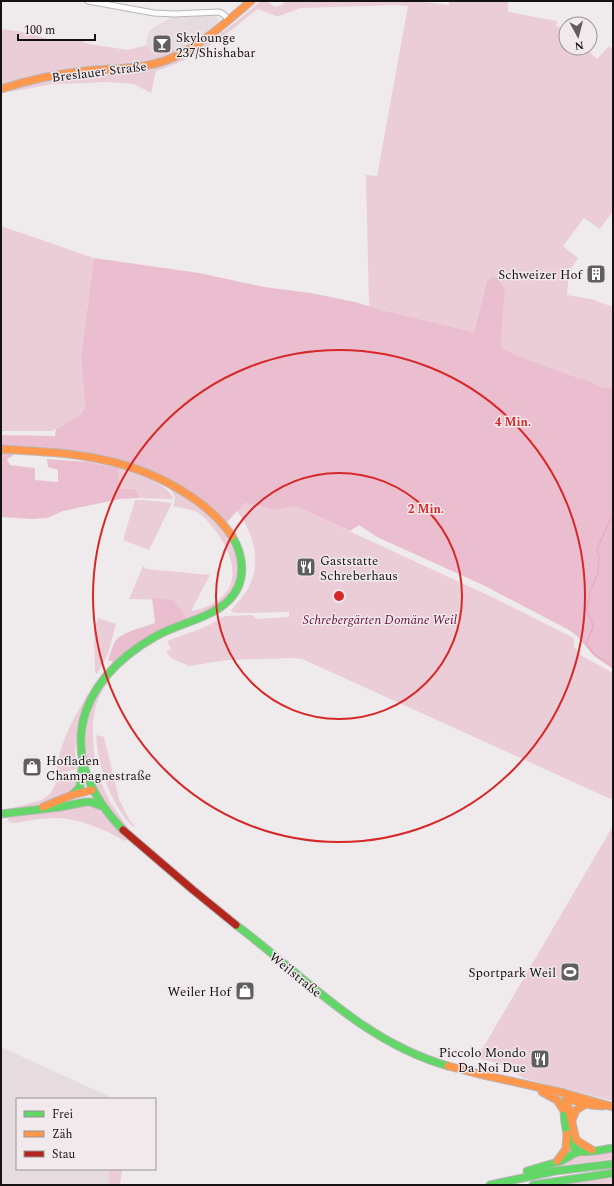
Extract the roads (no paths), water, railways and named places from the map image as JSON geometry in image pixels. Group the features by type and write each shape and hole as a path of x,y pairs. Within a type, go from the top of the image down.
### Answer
{"main road":[{"name":"Breslauer Straße","path":"1,89 58,75 140,67 157,63 195,46 251,1"},
{"name":"Weilstraße","path":"1,448 99,458 135,467 156,476 179,488 211,511 231,533 241,552 242,566 240,579 235,591 227,602 211,613 167,630 141,644 118,662 102,680 92,698 83,724 81,743 84,781 92,790 103,808 123,830 172,873 334,1005 369,1030 424,1058 452,1068 522,1085 556,1091 611,1106"},
{"path":"72,795 79,789 84,781"},
{"path":"40,809 72,795 92,790"},
{"path":"76,803 92,790"},
{"path":"1,814 91,802 103,808"},
{"name":"Weilstraße","path":"522,1085 586,1104 611,1106"},
{"path":"556,1091 567,1099 576,1140 594,1151"},
{"path":"542,1092 557,1100 563,1109"},
{"path":"555,1163 566,1149 567,1134 563,1109 564,1101 578,1097"},
{"path":"572,1122 573,1114 576,1109 586,1104"},
{"path":"567,1134 577,1151 594,1151 613,1148"},
{"path":"492,1184 510,1175 555,1163 575,1153 583,1151"},
{"path":"492,1184 571,1169 613,1164"},
{"path":"533,1185 573,1178 613,1174"}],"street":[{"path":"88,1 157,13 174,14 217,12 223,14 229,20"}],"waterway":[{"path":"613,518 610,520 597,549 599,557 598,573 590,592 587,611 592,621 593,628 586,643 593,653 613,667"}],"place":[{"name":"Skylounge 237/Shishabar","path":"162,44"},
{"name":"Schweizer Hof","path":"596,274"},
{"name":"Gaststatte Schreberhaus","path":"306,567"},
{"name":"Hofladen Champagnestraße","path":"32,767"},
{"name":"Sportpark Weil","path":"570,972"},
{"name":"Weiler Hof","path":"245,991"},
{"name":"Piccolo Mondo Da Noi Due","path":"540,1059"}],"park label":[{"name":"Schrebergärten Domäne Weil","path":"380,619"}]}
